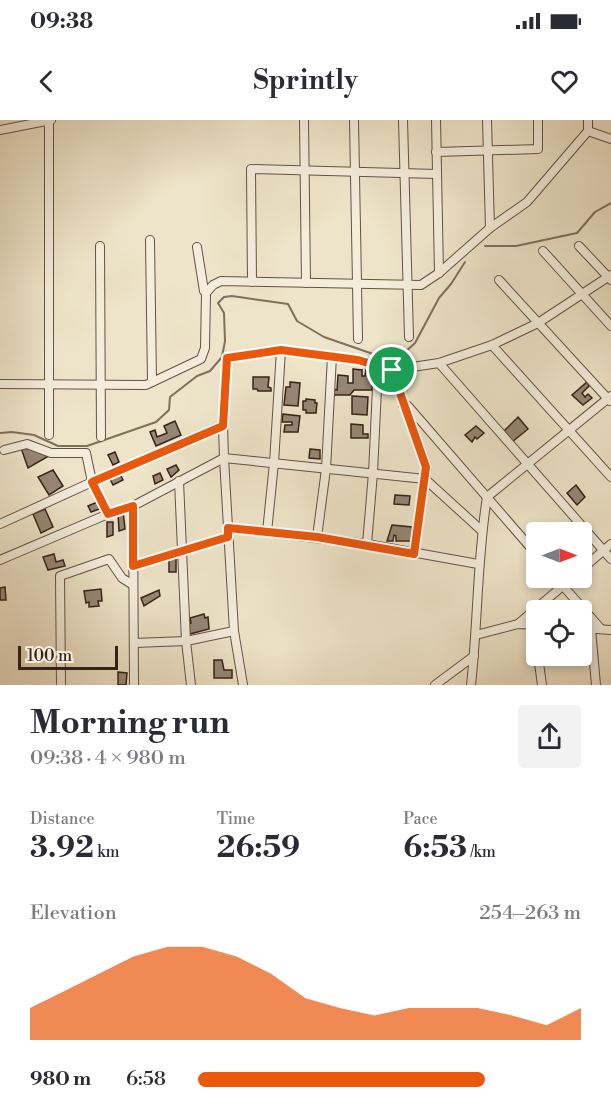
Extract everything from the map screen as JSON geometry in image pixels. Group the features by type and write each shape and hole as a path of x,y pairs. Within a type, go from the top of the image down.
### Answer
{"street":[{"path":"0,130 50,120 49,435"},
{"path":"304,120 306,283"},
{"path":"354,120 358,339"},
{"path":"403,120 409,337"},
{"path":"436,120 439,273"},
{"path":"487,120 490,228"},
{"path":"436,152 538,149 538,120"},
{"path":"206,293 213,285 221,281 421,285 439,273 490,228 527,202 588,131 588,120"},
{"path":"588,131 611,139"},
{"path":"252,282 251,169 437,174"},
{"path":"150,240 152,382"},
{"path":"100,246 101,437"},
{"path":"243,685 234,631 224,458 223,426 227,358 281,350 358,360 392,370 439,363 492,345 538,323 610,277 579,246"},
{"path":"0,384 146,385 201,359 205,348 206,293 197,247"},
{"path":"543,251 611,326"},
{"path":"471,685 476,635 478,564 487,497 610,399 499,280"},
{"path":"492,345 611,477"},
{"path":"267,532 281,350"},
{"path":"317,537 326,469 332,356"},
{"path":"439,363 611,559"},
{"path":"367,544 378,367"},
{"path":"392,370 426,467 414,554"},
{"path":"404,405 408,406 526,542"},
{"path":"0,524 223,426"},
{"path":"4,450 27,444 51,453 86,453 92,482 108,514"},
{"path":"0,560 108,514 133,506 224,458 425,479 481,530"},
{"path":"179,481 186,641 191,685"},
{"path":"133,506 134,685"},
{"path":"133,566 182,551 228,532 267,532 317,537 478,564"},
{"path":"592,560 611,544"},
{"path":"61,685 60,576 109,559 122,578 133,585"},
{"path":"518,624 560,588"},
{"path":"566,588 601,630"},
{"path":"476,635 518,624 526,624"},
{"path":"592,629 611,630"},
{"path":"134,643 186,641 234,631"},
{"path":"435,685 474,656"},
{"path":"592,662 596,685"},
{"path":"539,666 542,685"}],"building":[{"path":"353,369 362,370 362,376 365,376 366,370 373,370 372,390 354,390 350,395 334,395 334,389 337,390 338,375 348,376 348,383 353,383"},
{"path":"253,377 269,377 268,387 271,391 253,389"},
{"path":"290,382 300,383 298,406 284,405 286,387 290,387"},
{"path":"587,382 589,386 582,393 585,397 588,394 592,398 583,405 572,395"},
{"path":"352,396 368,397 367,415 352,414"},
{"path":"315,400 316,413 306,413 306,410 303,410 303,401"},
{"path":"283,414 300,416 298,432 284,432 285,425 292,425 292,422 282,422"},
{"path":"518,417 528,429 512,442 503,432"},
{"path":"175,421 181,435 156,446 150,432 155,430 157,437 167,433 164,426"},
{"path":"351,424 363,425 363,434 368,434 368,438 351,438"},
{"path":"476,426 484,433 477,439 475,437 472,442 465,435"},
{"path":"21,448 43,451 47,457 28,468"},
{"path":"310,449 320,450 320,459 309,458"},
{"path":"115,452 119,462 113,465 108,455"},
{"path":"176,465 179,470 171,477 167,469"},
{"path":"53,470 63,486 49,495 38,477"},
{"path":"119,472 123,480 113,485 109,477"},
{"path":"160,473 163,480 155,484 153,476"},
{"path":"576,485 585,497 577,505 567,493"},
{"path":"395,495 410,496 409,505 394,504"},
{"path":"100,501 102,508 91,512 88,506"},
{"path":"45,509 53,527 41,533 33,514"},
{"path":"123,511 125,529 119,531 118,513"},
{"path":"107,522 113,522 113,535 107,537"},
{"path":"392,525 412,527 411,541 396,541 394,535 393,541 387,541"},
{"path":"54,554 56,562 63,560 65,566 48,570 43,557"},
{"path":"169,559 176,559 176,572 169,572"},
{"path":"5,587 6,600 0,600 0,588"},
{"path":"101,589 102,601 98,601 99,606 89,607 84,591"},
{"path":"159,590 160,596 144,606 141,598"},
{"path":"204,614 205,618 208,617 209,629 190,634 188,624 191,623 190,618"},
{"path":"214,660 222,660 224,670 232,670 232,678 214,678"},
{"path":"118,672 127,673 126,685 118,685"}],"waterway":[{"path":"485,246 516,246 577,233 595,212 611,203"},
{"path":"0,433 34,435 58,446 87,446 156,422 169,410 170,397 197,376 210,371 222,357 225,341 224,313 218,303 224,297 232,296 288,304 297,321 324,337 376,355 390,357 404,353 415,343 439,298 465,262"}],"route":[{"path":"281,350 358,360 392,370 426,467 414,554 317,537 228,528 228,537 133,566 133,506 108,514 92,482 223,426 227,358 281,350"}]}
